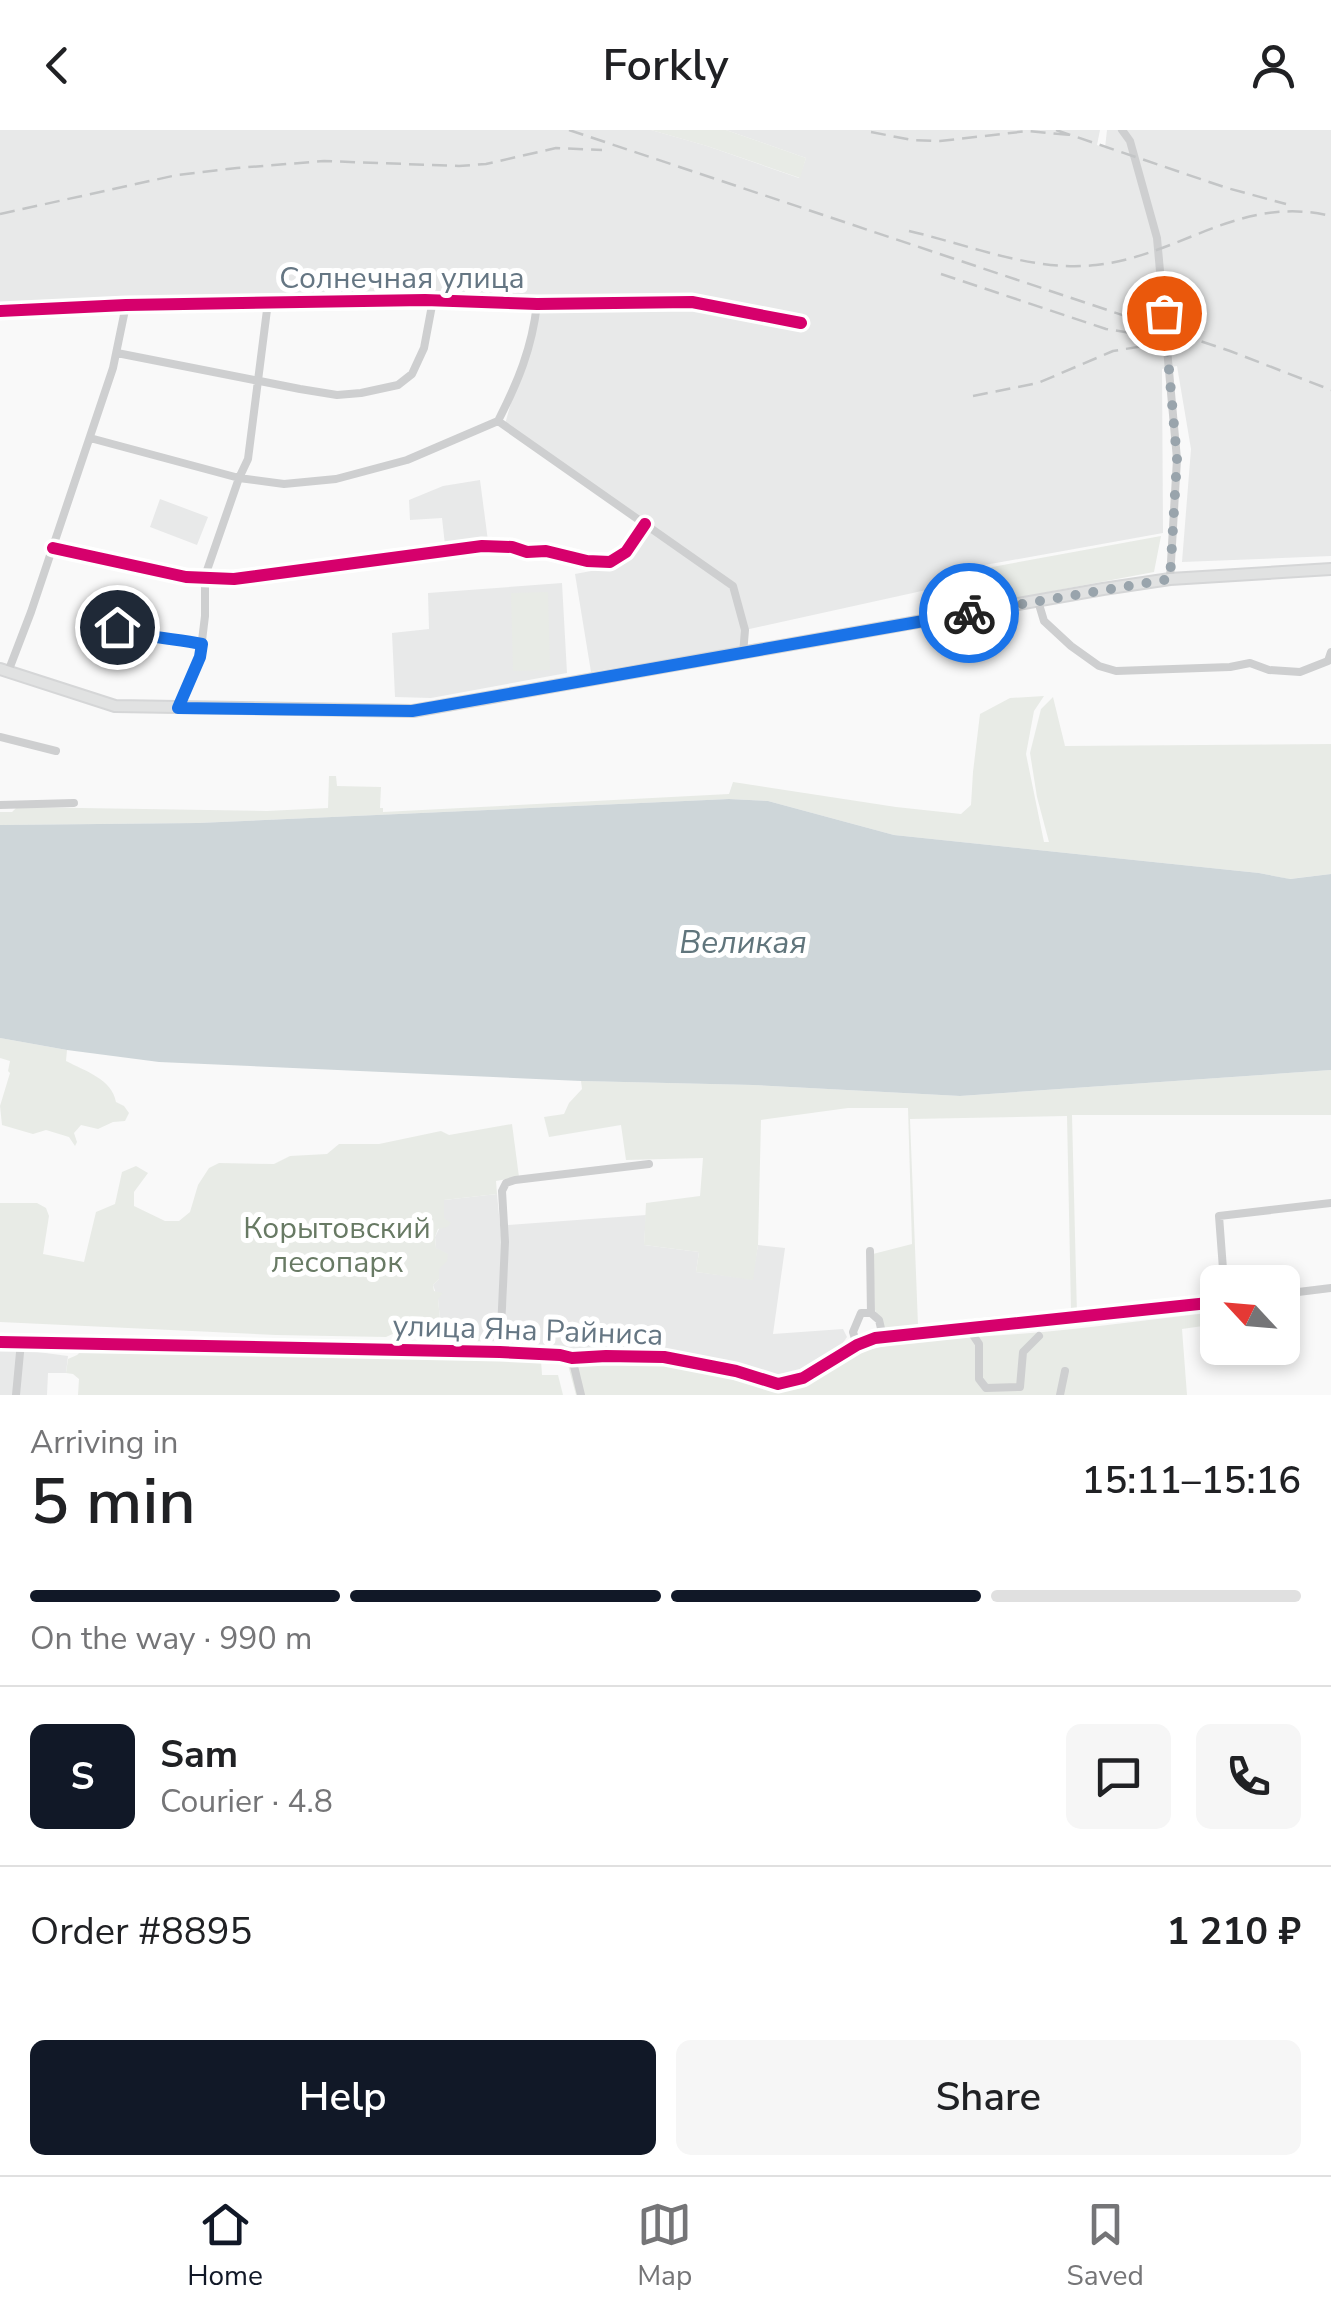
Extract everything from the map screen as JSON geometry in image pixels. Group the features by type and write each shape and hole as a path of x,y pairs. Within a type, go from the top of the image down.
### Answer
{"main road":[{"path":"4,670 115,706 412,711 1170,579 1331,569"}],"street":[{"path":"1122,130 1130,141 1157,238 1177,459 1170,579"},
{"path":"116,353 336,395 361,393 398,385 412,374 424,348 433,300"},
{"path":"178,708 200,657 204,576 248,459 268,302"},
{"name":"Солнечная улица","path":"0,311 268,302 692,302 801,323"},
{"path":"90,438 239,478 284,484 336,479 408,460 498,421 520,380 538,304"},
{"path":"4,670 90,438 126,305"},
{"path":"498,421 733,586 745,630 743,654"},
{"path":"52,548 186,577 234,579 482,546 610,562 626,552 645,524"},
{"path":"1038,601 1044,621 1099,666 1116,671 1250,663 1270,670 1300,672 1330,656"},
{"path":"93,620 137,635 202,644"},
{"path":"0,737 56,751"},
{"path":"0,806 74,803"},
{"path":"500,1352 506,1242 502,1191 506,1183 650,1164"},
{"path":"1223,1265 1219,1216 1331,1203"},
{"path":"870,1251 871,1313"},
{"path":"1300,1292 1331,1288"},
{"name":"улица Яна Райниса","path":"0,1342 500,1352 572,1358 664,1357 778,1384 802,1378 856,1345 883,1338 1200,1304"},
{"path":"856,1345 855,1324 861,1313 871,1313 879,1320 883,1338"},
{"path":"970,1329 979,1344 979,1379 986,1388 1020,1387 1023,1352 1039,1336"},
{"path":"16,1395 20,1342"},
{"path":"572,1358 582,1395"},
{"path":"1060,1395 1064,1371"},
{"path":"1014,1388 1024,1395"}],"shaded area":[{"path":"0,130 651,130 799,178 806,158 726,130 1100,130 1097,145 1105,148 1107,130 1331,130 1331,556 1182,562 1191,449 1177,366 1162,369 1163,533 957,570 958,583 745,630 743,646 591,672 575,574 617,563 648,531 649,525 505,424 540,300 268,294 0,303"},
{"path":"480,480 488,541 445,545 442,518 410,520 409,500 443,486"},
{"path":"160,499 208,517 197,545 150,527"},
{"path":"562,583 567,673 431,698 395,697 392,633 429,629 428,593"},
{"path":"497,1194 502,1246 498,1341 480,1341 477,1333 441,1329 433,1285 439,1279 435,1237 444,1219 444,1200"},
{"path":"646,1215 644,1245 699,1252 696,1272 752,1279 758,1245 785,1248 773,1334 843,1329 847,1337 836,1353 791,1377 778,1378 735,1364 684,1356 505,1349 508,1225"},
{"path":"0,1347 68,1356 66,1373 48,1373 47,1395 0,1395"}],"green space":[{"path":"651,130 726,130 806,158 800,178"},
{"path":"1161,536 1154,572 978,605 975,584 960,585 959,573"},
{"path":"548,592 550,670 513,671 511,593"},
{"path":"1044,696 1034,711 1026,754 1044,842 1049,842 1030,753 1041,709 1053,697 1065,746 1331,744 1331,874 1289,879 894,835 768,801 729,799 198,823 0,825 0,812 12,812 17,807 267,811 328,808 329,776 336,776 337,786 381,787 383,812 729,794 733,782 961,814 971,805 980,714 1010,698"},
{"path":"0,1038 67,1050 66,1061 109,1087 116,1102 129,1113 125,1121 98,1129 81,1125 74,1133 75,1146 69,1137 46,1130 33,1134 2,1125 0,1106 10,1061 0,1058"},
{"path":"1331,1070 1331,1115 1072,1115 1077,1315 887,1334 875,1310 873,1254 912,1244 908,1108 848,1108 761,1120 758,1245 753,1280 696,1272 699,1252 644,1245 646,1203 700,1196 703,1158 626,1160 621,1125 549,1137 544,1117 564,1114 582,1089 581,1081 960,1096","holes":["1067,1116 1071,1310 918,1325 910,1119"]},
{"name":"Корытовский лесопарк","path":"512,1124 519,1177 496,1181 497,1194 444,1200 444,1218 451,1223 438,1229 435,1237 436,1248 448,1254 433,1285 434,1291 443,1293 438,1299 441,1329 478,1333 480,1341 431,1340 415,1332 397,1332 386,1337 276,1335 0,1322 0,1203 37,1203 46,1208 49,1216 43,1254 84,1262 96,1212 115,1204 122,1172 136,1166 148,1173 134,1192 134,1206 165,1221 179,1221 190,1212 198,1185 209,1168 219,1163 274,1164 290,1156 327,1154 339,1144 379,1144 441,1131 449,1135"},
{"path":"1200,1314 1200,1326 1182,1329 1187,1395 576,1395 568,1365 638,1362 752,1383 785,1384 857,1354 890,1345"},
{"name":"Корытовский лесопарк","path":"84,1348 541,1360 542,1375 558,1375 563,1395 78,1395 79,1379 66,1373 68,1359"}],"water":[{"name":"Великая","path":"729,799 768,801 894,835 1290,879 1331,874 1331,1070 960,1096 159,1062 0,1038 0,825 198,823"}],"railway":[{"path":"569,130 1230,351 1331,390"},
{"path":"1056,130 1286,204"},
{"path":"871,132 940,141 1028,131 1070,135"},
{"path":"0,214 177,175 237,168 324,161 459,166 556,148 602,150"},
{"path":"909,231 1001,256 1072,266 1126,259 1239,219 1268,213 1298,211 1331,216"},
{"path":"941,274 1106,329 1156,337"},
{"path":"973,396 1038,383 1113,351 1156,344"}],"cycle path":[{"path":"0,311 425,300 537,304 692,302 801,323"},
{"path":"53,548 186,577 234,579 482,546 610,562 626,552 645,524"},
{"path":"0,1342 500,1352 572,1358 664,1357 778,1384 803,1378 875,1338 1200,1304"}],"way so far":[{"path":"969,613 1170,579 1177,459 1164,313"}],"route":[{"path":"117,627 137,635 202,644 178,708 412,711 969,613"}]}
